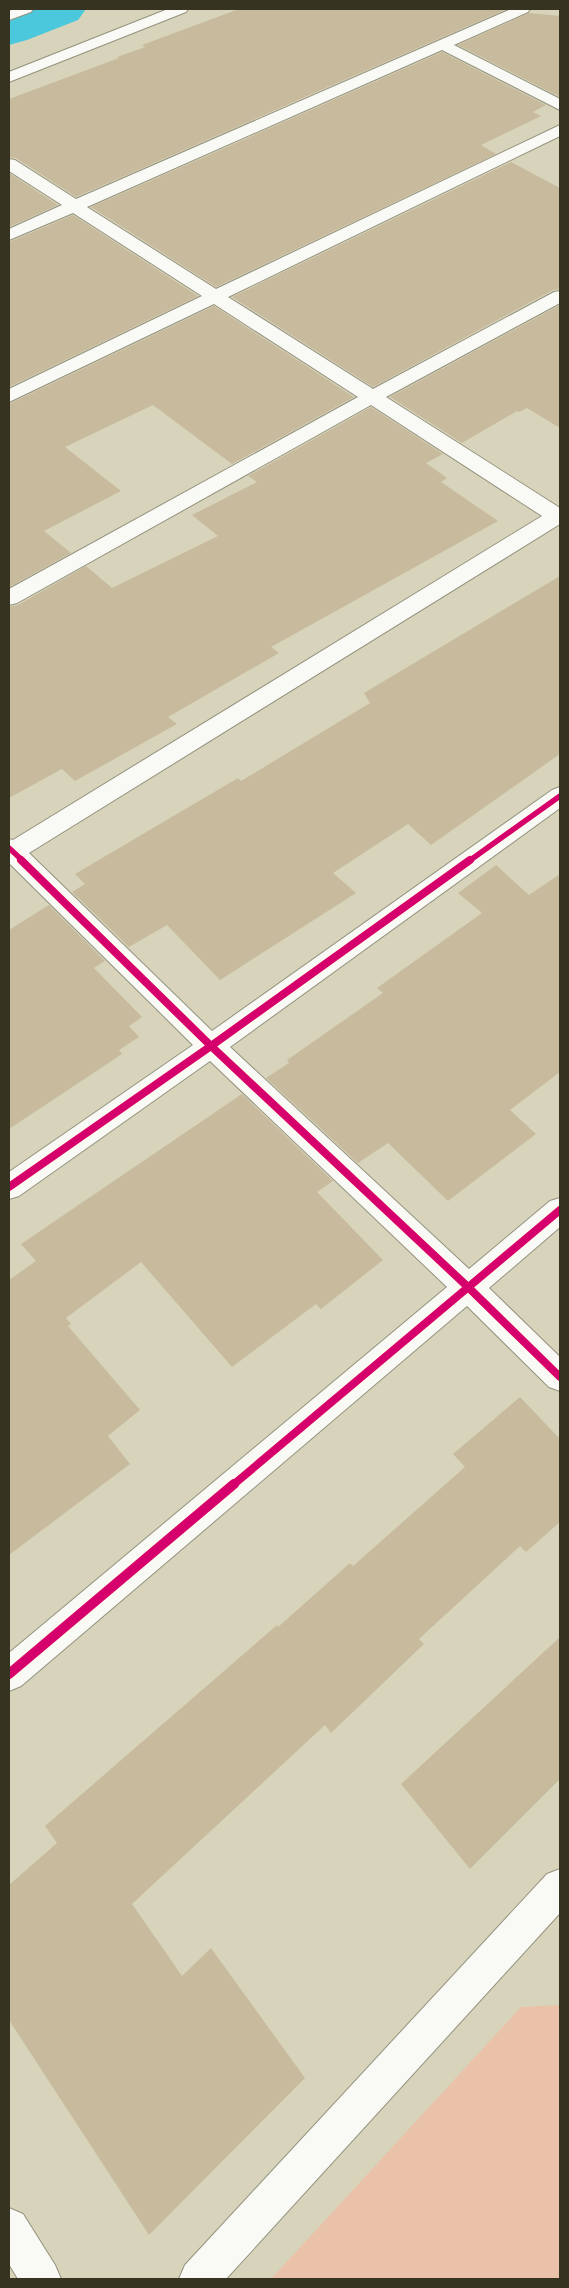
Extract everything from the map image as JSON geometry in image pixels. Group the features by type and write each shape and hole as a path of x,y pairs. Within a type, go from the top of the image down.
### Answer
{"street":[{"path":"9,16 26,9"},
{"path":"9,77 181,9"},
{"path":"9,235 523,9"},
{"path":"443,45 560,105"},
{"path":"9,396 560,130"},
{"path":"9,164 559,516 10,851 211,1046 469,1288 560,1377"},
{"path":"9,598 372,397 560,296"},
{"path":"9,1187 211,1046 560,796"},
{"path":"9,1674 560,1210"},
{"path":"199,2279 560,1890"},
{"path":"9,2228 41,2279"}],"shaded area":[{"path":"560,2005 560,2279 271,2279 521,2007"}],"building":[{"path":"239,9 507,9 76,197 16,158 9,157 9,99 119,58 117,57 145,47 142,45"},
{"path":"529,13 560,16 560,97 458,45"},
{"path":"442,52 546,105 533,112 541,116 481,145 496,154 216,287 91,207"},
{"path":"511,162 560,188 560,289 553,290 373,387 232,297"},
{"path":"9,173 58,205 9,227"},
{"path":"73,215 198,296 9,387 9,242"},
{"path":"560,305 560,428 527,408 519,412 517,411 462,443 390,397"},
{"path":"214,306 354,397 232,464 153,405 65,447 121,491 44,531 71,553 9,587 9,404"},
{"path":"371,407 443,454 426,463 447,478 441,482 498,521 271,647 279,653 168,717 177,724 75,781 62,769 9,798 9,607 18,605 86,566 112,588 218,536 192,515 257,482 248,476"},
{"path":"560,576 560,754 431,845 408,824 333,873 356,893 220,980 167,925 129,947 72,892 85,884 75,874 238,778 241,781 370,703 364,693"},
{"path":"496,865 529,895 560,874 560,1072 510,1110 536,1134 448,1201 388,1143 358,1163 266,1078 289,1063 287,1060 383,993 377,988 482,913 458,893"},
{"path":"49,905 105,961 94,968 142,1017 129,1026 139,1037 119,1050 122,1054 9,1129 9,930"},
{"path":"242,1094 333,1181 317,1192 383,1260 321,1309 316,1304 232,1367 141,1262 66,1318 71,1324 68,1326 140,1410 108,1436 130,1464 9,1555 9,1280 36,1261 21,1244"},
{"path":"520,1397 560,1439 560,1522 526,1552 520,1546 419,1639 424,1644 331,1733 325,1725 132,1904 182,1976 211,1948 305,2078 149,2235 9,2020 9,1885 57,1843 45,1826 350,1563 353,1566 465,1467 453,1454"},
{"path":"560,1637 560,1779 470,1869 401,1784"}],"waterway":[{"path":"9,29 60,9"}],"cycle path":[{"path":"9,1187 211,1046 560,796"},
{"path":"9,848 211,1046 469,1288 560,1377"},
{"path":"9,1674 560,1210"}]}
